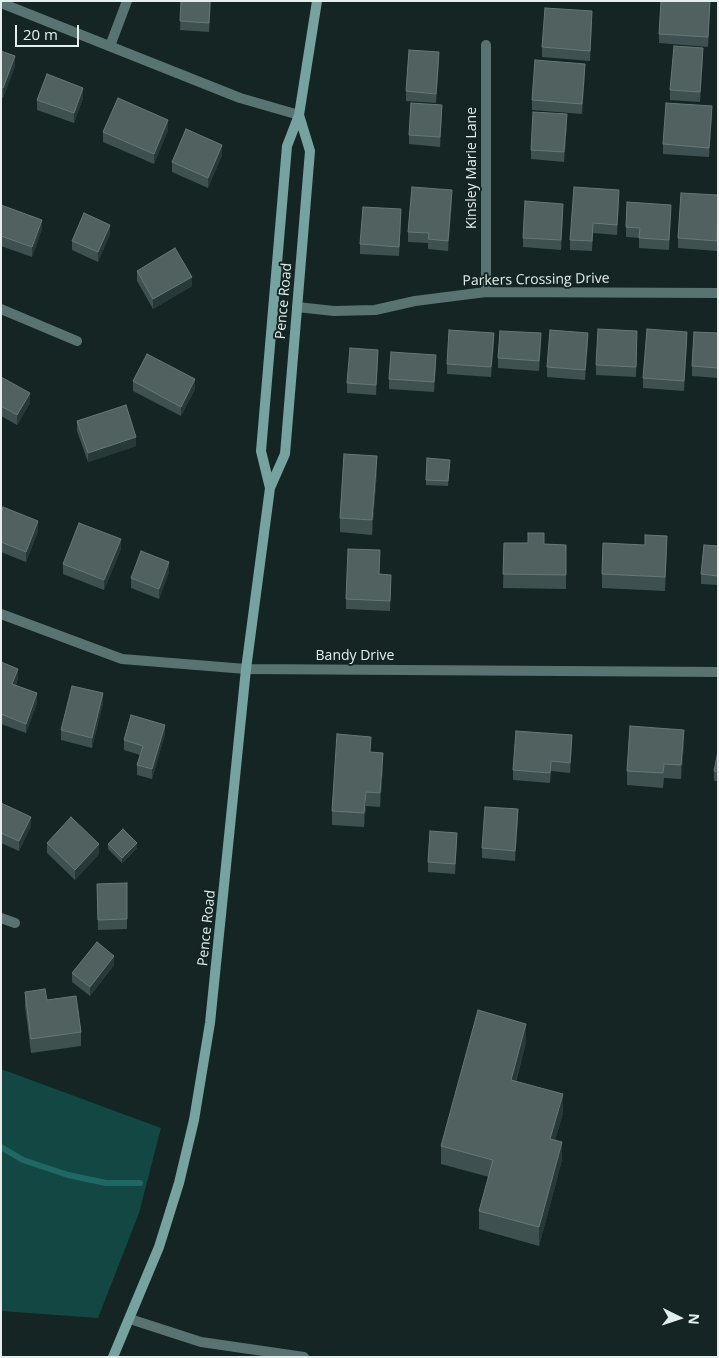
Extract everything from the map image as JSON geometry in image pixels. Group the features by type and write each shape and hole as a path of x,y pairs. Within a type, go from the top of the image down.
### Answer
{"street":[{"path":"110,46 127,1"},
{"name":"Pence Road","path":"270,488 261,451 261,441 287,146 299,115 317,1"},
{"path":"1,3 240,98 299,115"},
{"name":"Kinsley Marie Lane","path":"486,44 486,292"},
{"name":"Pence Road","path":"113,1357 159,1247 176,1192 194,1120 217,971 246,669 270,488 285,454 310,151 299,115"},
{"name":"Parkers Crossing Drive","path":"297,307 334,311 375,310 415,300 486,292 718,294"},
{"path":"1,309 77,341"},
{"name":"Bandy Drive","path":"1,614 122,658 246,669 718,672"},
{"path":"1,918 14,923"},
{"path":"130,1319 201,1342 304,1357"}],"shaded area":[{"path":"1,1069 161,1128 139,1213 98,1318 1,1311"}],"building":[{"path":"181,1 210,1 209,23 180,21"},
{"path":"661,1 710,1 708,37 659,34"},
{"path":"545,8 592,11 590,51 542,47"},
{"path":"674,46 703,48 700,92 670,90"},
{"path":"409,50 439,52 436,94 406,91"},
{"path":"1,51 15,56 3,88 1,87"},
{"path":"535,60 585,64 582,104 532,100"},
{"path":"47,74 83,88 74,113 37,100"},
{"path":"118,98 168,120 154,154 103,132"},
{"path":"411,103 442,105 440,137 409,135"},
{"path":"666,103 712,106 709,148 663,144"},
{"path":"533,112 567,114 564,152 531,150"},
{"path":"186,129 222,145 208,178 172,162"},
{"path":"412,187 452,190 448,241 428,239 429,233 408,232"},
{"path":"574,187 619,190 617,225 593,223 592,241 570,240"},
{"path":"681,193 718,195 717,241 678,238"},
{"path":"525,201 563,204 561,240 523,238"},
{"path":"627,202 671,205 669,240 639,238 640,228 626,227"},
{"path":"1,205 42,220 32,247 1,236"},
{"path":"363,207 401,209 399,247 360,244"},
{"path":"84,213 110,225 98,252 72,241"},
{"path":"175,248 192,277 153,299 137,271"},
{"path":"598,329 637,331 636,367 596,365"},
{"path":"647,329 687,332 684,381 643,378"},
{"path":"449,330 494,333 491,367 447,364"},
{"path":"550,330 588,333 585,370 547,367"},
{"path":"500,331 541,333 539,361 498,358"},
{"path":"694,332 718,333 718,368 692,366"},
{"path":"350,348 378,350 376,385 347,383"},
{"path":"391,352 436,355 434,382 389,379"},
{"path":"147,354 195,379 181,407 133,381"},
{"path":"1,377 30,393 17,415 1,406"},
{"path":"126,405 136,437 88,453 77,421"},
{"path":"344,454 377,456 372,520 340,518"},
{"path":"427,458 450,460 448,481 426,480"},
{"path":"3,507 38,521 26,552 1,542 1,513"},
{"path":"79,523 121,539 104,580 63,564"},
{"path":"528,533 544,533 544,544 566,545 566,575 503,574 504,543 528,543"},
{"path":"645,535 667,536 665,577 602,574 603,543 645,545"},
{"path":"704,545 718,546 718,576 701,574"},
{"path":"348,549 380,550 379,574 391,575 390,601 346,599"},
{"path":"141,551 169,562 159,589 131,578"},
{"path":"1,662 18,669 12,684 37,693 26,724 1,714"},
{"path":"72,686 103,693 92,738 61,730"},
{"path":"131,715 165,725 152,769 137,765 143,746 124,740"},
{"path":"630,726 684,730 681,765 664,764 663,773 627,771"},
{"path":"516,731 572,735 570,763 551,761 550,773 513,770"},
{"path":"337,734 371,737 370,752 383,753 380,793 366,792 364,813 332,811"},
{"path":"718,751 718,772 714,771"},
{"path":"1,803 31,817 19,841 1,833"},
{"path":"485,807 518,809 515,851 482,848"},
{"path":"71,817 99,844 75,870 47,843"},
{"path":"123,829 137,843 122,858 108,844"},
{"path":"430,831 457,833 455,864 428,862"},
{"path":"127,883 127,919 98,920 97,884"},
{"path":"97,942 114,956 90,987 72,973"},
{"path":"45,989 47,1000 76,996 81,1032 31,1039 25,992"},
{"path":"478,1010 526,1024 511,1080 563,1094 550,1139 562,1142 539,1227 479,1211 493,1160 441,1146"}],"waterway":[{"path":"1,1147 23,1160 68,1175 106,1183 140,1183"}]}
